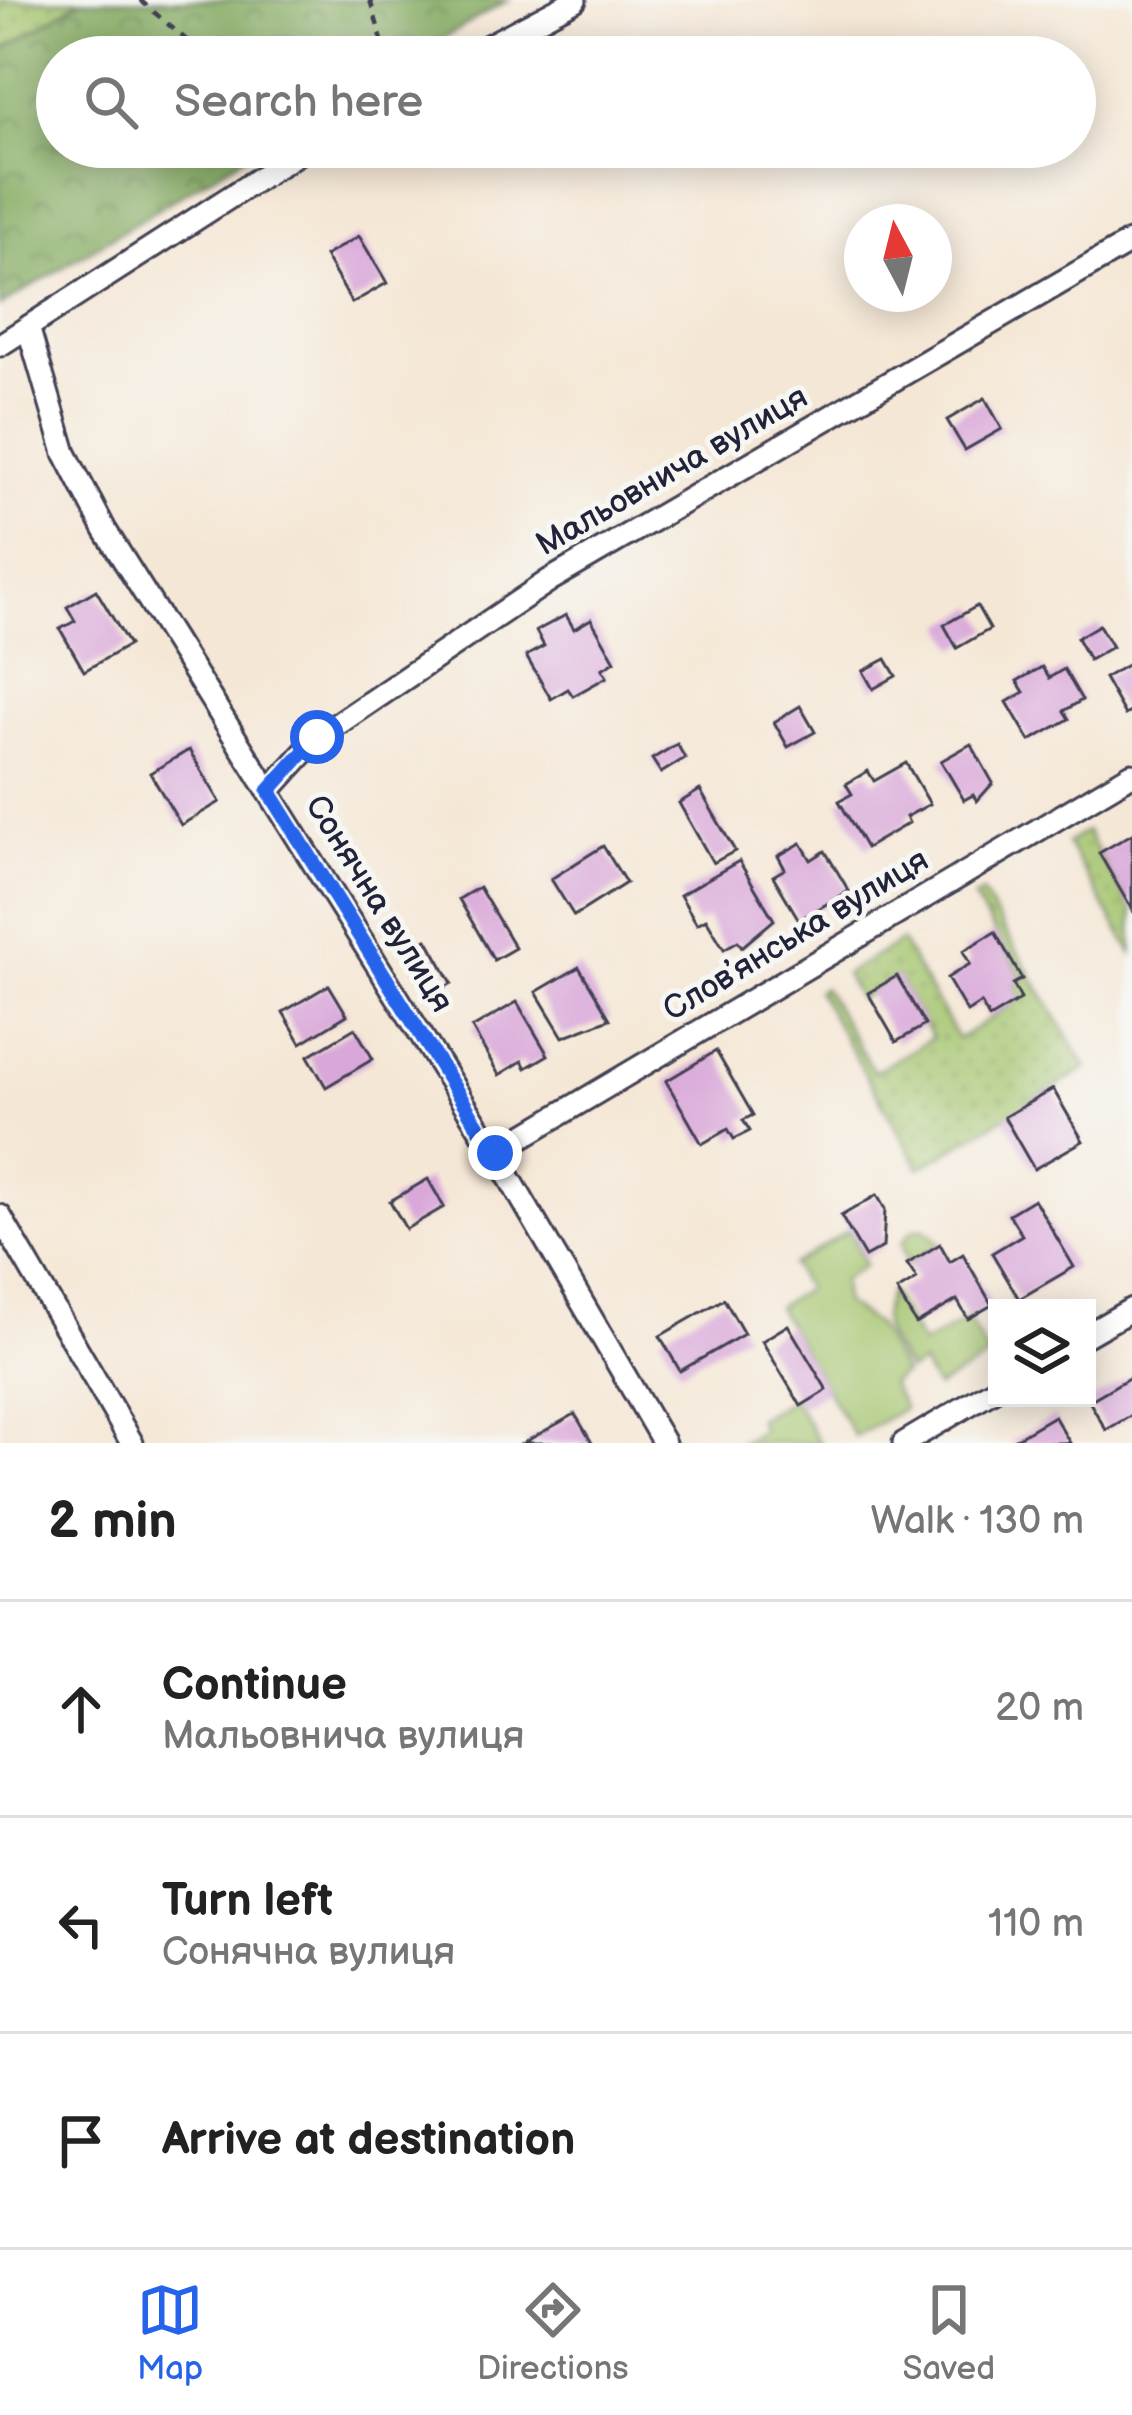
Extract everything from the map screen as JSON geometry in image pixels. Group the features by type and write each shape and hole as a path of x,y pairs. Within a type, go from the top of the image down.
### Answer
{"street":[{"path":"506,36 575,0"},
{"path":"0,345 275,168"},
{"name":"Мальовнича вулиця","path":"269,791 317,737 550,580 1132,242"},
{"name":"Сонячна вулиця","path":"28,327 65,453 85,492 495,1153 664,1443"},
{"name":"Словʼянська вулиця","path":"495,1153 1132,774"},
{"path":"0,1216 132,1443"},
{"path":"1096,1330 1132,1309"},
{"path":"904,1443 988,1393"}],"path":[{"path":"140,0 182,36"},
{"path":"370,0 381,36"}],"green space":[{"path":"0,0 81,0 0,52"},
{"path":"81,0 508,0 447,36 36,36 36,168 225,168 0,306 0,52"},
{"path":"1086,831 1132,910 1132,953 1067,843"},
{"path":"982,893 1087,1068 920,1168 817,991 823,987 874,1072 932,1038 897,977 859,999 845,974 901,941 958,1039 1021,999 1013,984 1022,979 974,898"},
{"path":"914,1229 925,1229 940,1244 907,1264 901,1243"},
{"path":"849,1230 865,1265 842,1280 844,1303 876,1325 904,1374 890,1383 904,1408 855,1437 777,1307 806,1289 792,1265"},
{"path":"890,1292 922,1345 968,1319 988,1358 936,1388 922,1364 908,1371 889,1341 883,1325"},
{"path":"793,1399 820,1443 739,1443 762,1430 757,1419"}],"building":[{"path":"359,236 387,283 352,303 325,256"},
{"path":"985,398 1002,429 965,450 947,420"},
{"path":"96,590 129,645 84,671 60,629 75,621 67,607"},
{"path":"977,606 990,629 957,648 944,625"},
{"path":"566,615 574,629 591,619 615,661 602,669 607,677 573,696 568,689 551,699 526,656 544,646 536,631"},
{"path":"1099,625 1112,647 1089,660 1077,638"},
{"path":"886,659 896,676 873,689 863,671"},
{"path":"1132,662 1132,711 1125,715 1104,678"},
{"path":"1042,667 1049,678 1064,669 1082,700 1064,711 1069,719 1030,741 1007,702 1024,692 1017,681"},
{"path":"800,706 815,732 788,747 774,722"},
{"path":"677,744 685,758 661,773 652,759"},
{"path":"971,744 993,783 977,801 973,795 964,800 941,761"},
{"path":"189,750 220,802 181,825 150,773"},
{"path":"906,763 930,804 906,817 909,823 866,848 839,801 852,794 846,784 868,771 874,781"},
{"path":"700,790 735,851 713,863 679,803"},
{"path":"1132,834 1132,910 1099,853"},
{"path":"801,843 811,860 825,851 849,891 799,920 773,876 785,869 778,856"},
{"path":"603,846 626,883 574,916 551,879"},
{"path":"739,861 774,920 742,947 738,941 724,949 706,919 697,924 680,895"},
{"path":"479,887 515,948 494,960 459,899"},
{"path":"995,932 1022,979 1013,984 1021,999 989,1018 981,1003 967,1012 947,978 970,964 963,951"},
{"path":"427,939 452,983 432,995 406,950"},
{"path":"579,967 610,1019 563,1037 536,992"},
{"path":"897,976 925,1025 896,1042 868,993"},
{"path":"329,985 347,1015 301,1043 283,1012"},
{"path":"517,1002 548,1055 526,1068 522,1061 499,1075 472,1028"},
{"path":"355,1028 373,1059 326,1087 308,1056"},
{"path":"716,1051 753,1115 743,1120 750,1131 734,1139 728,1129 702,1144 666,1081"},
{"path":"1053,1089 1083,1141 1034,1169 1004,1117"},
{"path":"428,1179 444,1207 406,1229 390,1201"},
{"path":"877,1195 885,1209 883,1247 865,1257 841,1216"},
{"path":"1034,1199 1074,1267 1019,1299 992,1253 1022,1235 1009,1214"},
{"path":"940,1244 950,1262 963,1254 989,1299 988,1307 968,1319 957,1300 916,1324 897,1291 917,1279 907,1264"},
{"path":"724,1299 744,1334 680,1371 660,1336"},
{"path":"788,1325 827,1390 801,1406 762,1341"},
{"path":"1132,1376 1132,1415 1106,1430 1093,1407 1096,1397"},
{"path":"575,1414 592,1443 523,1443"},
{"path":"1054,1416 1070,1443 1008,1443"}],"route":[{"path":"317,737 269,791 495,1153"}]}
